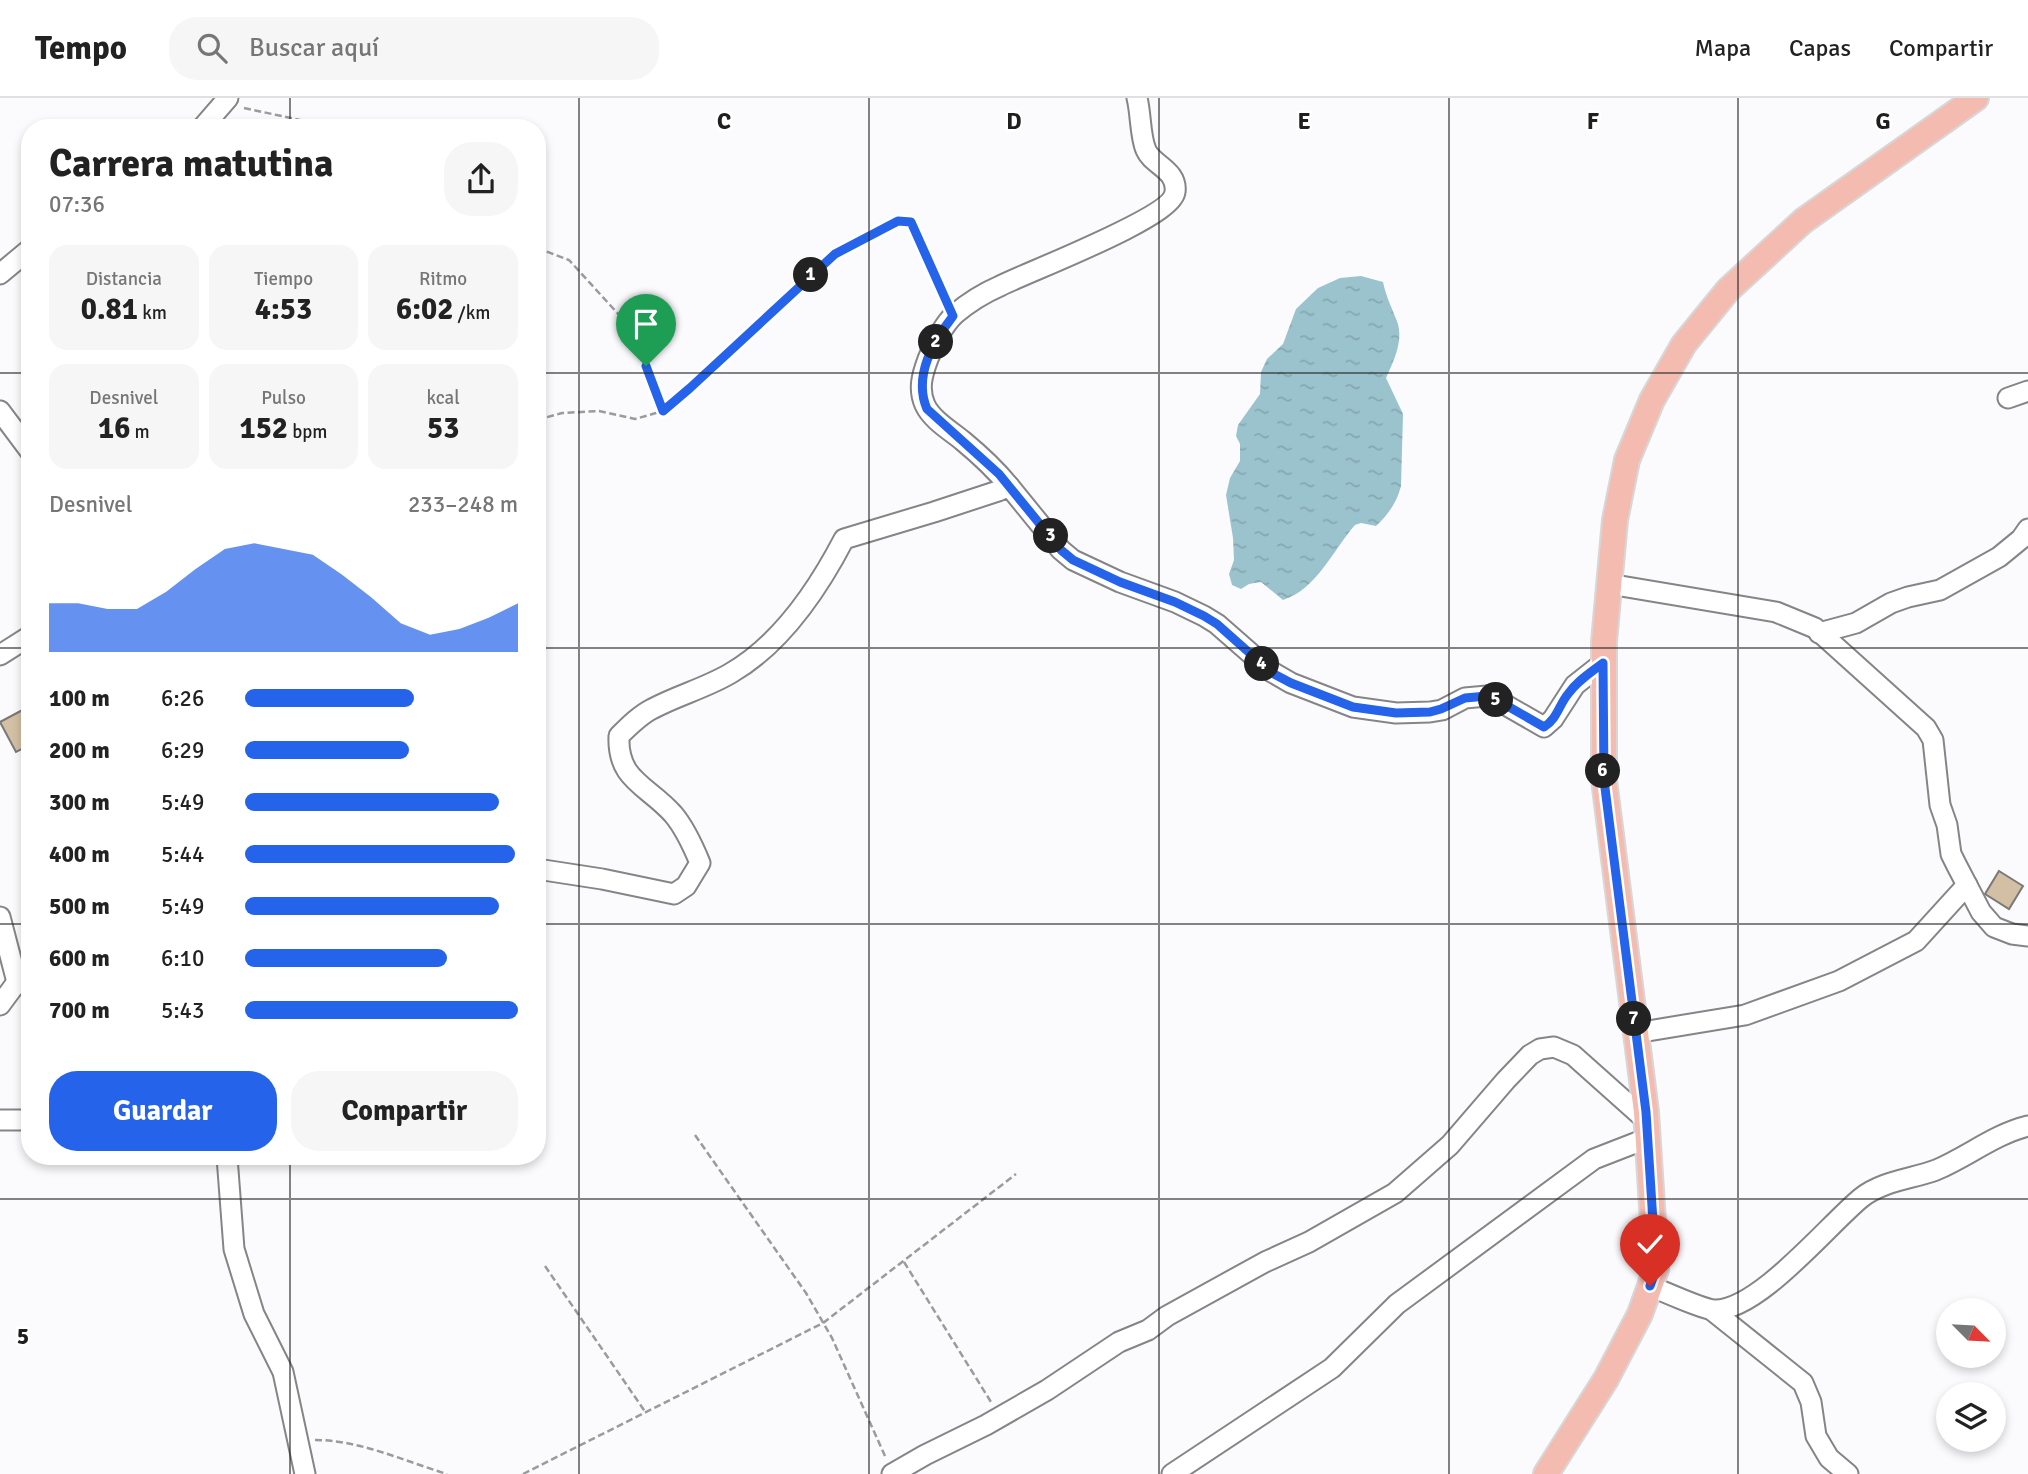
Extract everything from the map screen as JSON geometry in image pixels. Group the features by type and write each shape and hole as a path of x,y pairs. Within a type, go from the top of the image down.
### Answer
{"main road":[{"path":"1546,1474 1606,1378 1640,1314 1656,1269 1647,1130 1604,780 1603,663 1615,520 1627,460 1652,400 1684,344 1728,290 1803,221 1976,98"}],"street":[{"path":"1137,98 1146,150 1162,165 1174,183 1175,193 1170,203 1156,213 1109,236 1000,285 953,316 933,348 922,376 921,395 927,409 984,458 1061,550 1081,565 1204,616 1217,624 1272,673 1341,704 1368,711 1412,713 1441,709 1465,698 1487,696 1544,727 1553,719 1575,685 1603,663"},
{"path":"210,119 226,100"},
{"path":"0,274 21,256"},
{"path":"2008,398 2028,391"},
{"path":"0,411 21,439"},
{"path":"546,870 674,894 686,886 700,863 691,841 673,815 625,770 618,753 619,736 652,709 733,672 769,643 819,584 844,539 1009,486"},
{"path":"1819,633 1856,624 1900,600 1940,590 2000,556 2021,539 2028,529"},
{"path":"1609,584 1730,602 1776,612 1815,628 1835,644 1926,729 1933,740 1940,805 1947,825 1951,854 1981,912 1994,928 2028,936"},
{"path":"2,649 21,640"},
{"path":"1636,1033 1745,1015 1839,981 1916,941 1967,884"},
{"path":"0,916 21,979"},
{"path":"0,1005 21,987"},
{"path":"890,1468 925,1455 1000,1417 1047,1390 1119,1342 1148,1330 1200,1297 1309,1242 1395,1193 1450,1145 1506,1080 1530,1055 1540,1049 1554,1047 1573,1055 1647,1130 1594,1159 1397,1304 1332,1368 1172,1474"},
{"path":"0,1120 21,1120"},
{"path":"1713,1311 1739,1304 1759,1290 1810,1250 1862,1197 1888,1184 1938,1169 2028,1126"},
{"path":"228,1165 234,1250 254,1314 283,1372 305,1474"},
{"path":"1650,1286 1713,1311 1803,1383 1811,1402 1816,1436 1829,1458 1848,1474"}],"path":[{"path":"226,100 296,119"},
{"path":"546,417 562,413 599,411 635,419 663,411 835,254 898,221 911,222 953,316"},
{"path":"546,251 569,260 621,317 646,366 663,411"},
{"path":"695,1135 806,1293 823,1323 890,1468"},
{"path":"523,1474 823,1323 1016,1174"},
{"path":"903,1261 1000,1417"},
{"path":"545,1266 646,1413"},
{"path":"298,1440 331,1440 366,1448 447,1474"}],"water":[{"path":"1361,276 1383,282 1398,324 1398,345 1386,378 1403,414 1399,492 1392,508 1376,526 1361,523 1355,525 1324,568 1295,595 1283,600 1261,582 1241,589 1232,585 1229,574 1234,560 1226,495 1230,478 1240,461 1240,444 1236,436 1238,425 1260,394 1261,372 1267,359 1283,344 1296,309 1318,288 1340,278"}],"building":[{"path":"21,711 21,750 16,752 0,722"},
{"path":"1999,871 2023,886 2009,909 1985,894"}],"route":[{"path":"646,366 663,411 835,254 898,221 911,222 953,316 933,348 922,376 921,395 927,409 984,458 1031,510 1061,550 1073,560 1204,616 1217,624 1272,673 1291,683 1341,704 1368,711 1430,712 1465,698 1487,696 1544,727 1553,719 1575,685 1603,663 1604,780 1647,1121 1656,1269 1650,1286"}]}
